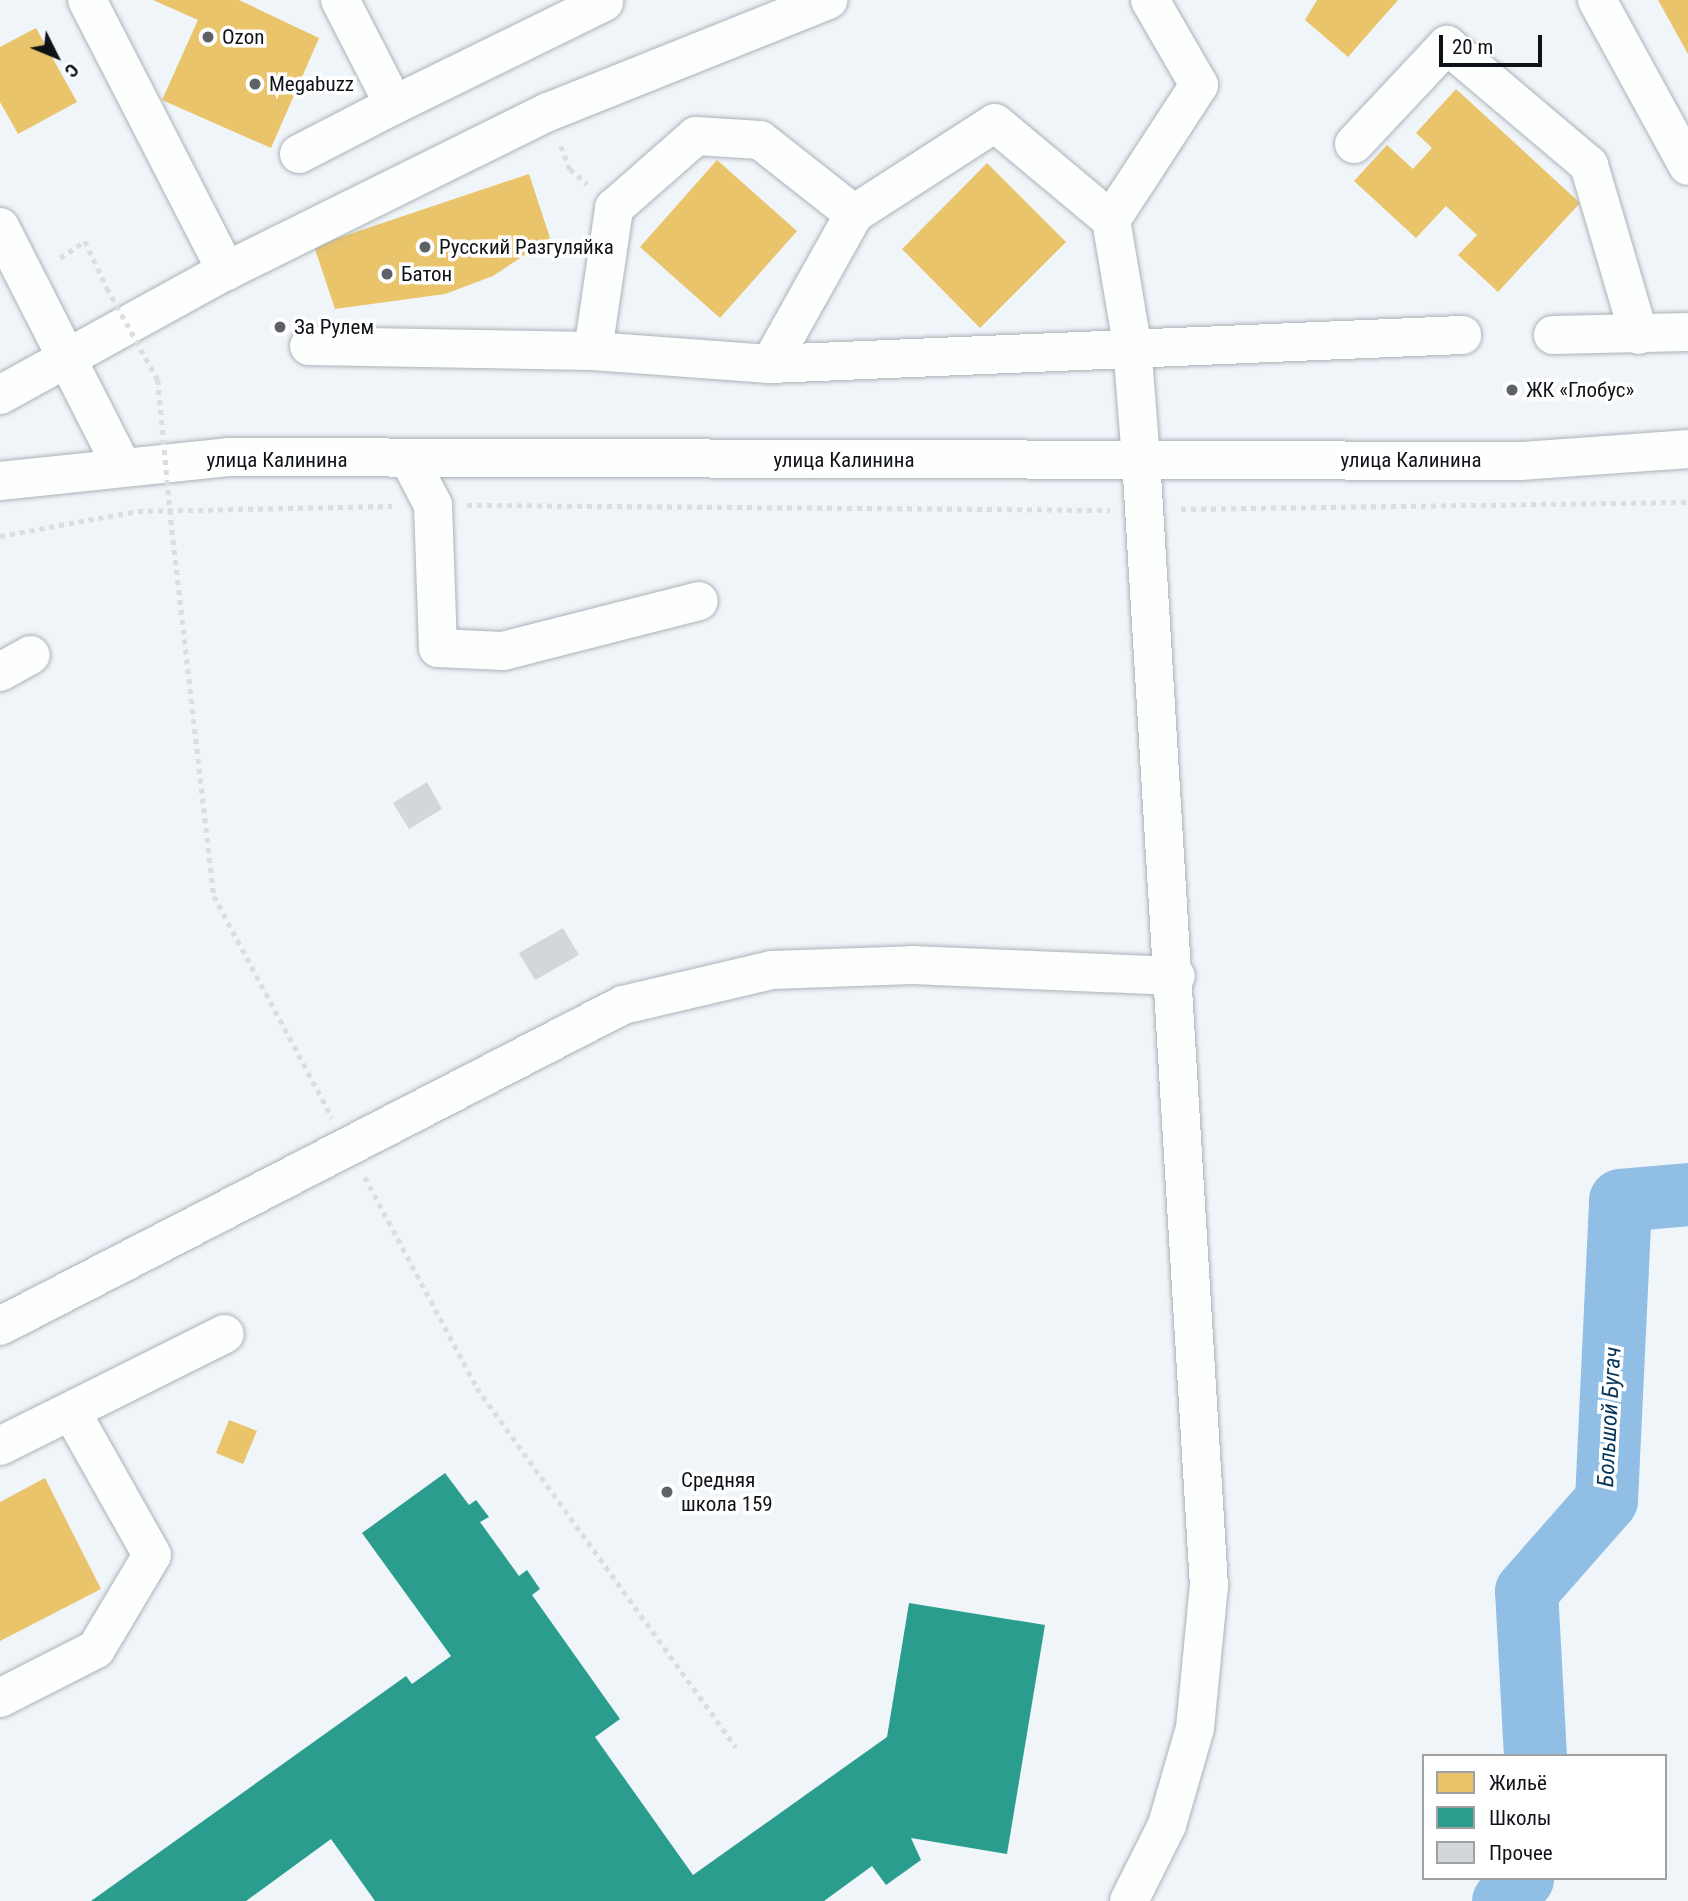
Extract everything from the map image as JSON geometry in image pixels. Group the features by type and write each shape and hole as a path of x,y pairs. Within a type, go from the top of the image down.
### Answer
{"main road":[{"path":"87,0 226,271"},
{"path":"340,0 394,105"},
{"path":"0,395 66,354 226,271 548,112 828,0"},
{"path":"1111,220 1199,85 1150,0"},
{"path":"1597,0 1688,166"},
{"path":"299,154 605,1"},
{"path":"1354,144 1447,45 1589,165 1639,335"},
{"path":"771,364 854,214 995,123 1111,220 1132,344 1141,458 1176,976 1209,1586 1195,1728 1167,1825 1129,1901"},
{"path":"593,351 614,208 696,136 760,140 854,214"},
{"path":"0,227 121,464"},
{"path":"1553,335 1688,332"},
{"path":"309,346 593,351 771,364 1132,344 1462,335"},
{"name":"улица Калинина","path":"0,481 121,464 228,457 410,461 1141,458 1521,461 1688,449"},
{"path":"410,461 433,505 438,648 503,651 699,601"},
{"path":"0,1326 347,1144 623,1005 772,970 912,965 1176,976"},
{"path":"0,1446 225,1334"},
{"path":"0,1698 96,1649 152,1555 71,1411"}],"path":[{"path":"85,241 107,288 158,380 171,520 214,896 477,1388 736,1747"},
{"path":"0,536 138,511 433,505 1143,510 1688,502"}],"building: Жильё":[{"path":"153,0 239,0 319,38 271,148 162,100 198,20"},
{"path":"1317,0 1398,0 1348,57 1305,20"},
{"path":"1658,0 1688,0 1688,54"},
{"path":"36,28 77,102 18,134 0,102 0,47"},
{"path":"1456,89 1580,203 1498,292 1458,255 1477,235 1446,206 1416,238 1354,181 1387,145 1413,169 1432,148 1416,133"},
{"path":"717,160 797,231 720,318 640,247"},
{"path":"987,163 1066,242 980,328 902,249"},
{"path":"529,174 550,238 493,276 445,294 335,309 314,246"},
{"path":"229,1420 257,1431 243,1464 216,1453"},
{"path":"45,1478 101,1589 0,1641 0,1502"}],"building: Школы":[{"path":"445,1473 469,1505 476,1500 489,1517 480,1522 519,1576 527,1570 540,1589 532,1595 620,1719 595,1737 693,1875 887,1737 909,1603 1045,1625 1007,1854 911,1838 921,1860 886,1885 872,1866 824,1901 375,1901 331,1839 246,1901 91,1901 406,1676 412,1684 451,1656 362,1533"}],"building: Прочее":[{"path":"427,782 442,809 409,829 393,803"},
{"path":"563,928 579,955 535,980 519,953"}],"waterway":[{"name":"Большой Бугач","path":"1535,1754 1526,1591 1606,1500 1620,1200 1688,1194"},
{"name":"Большой Бугач","path":"1503,1901 1520,1880"}],"place":[{"name":"Ozon","path":"208,37"},
{"name":"Megabuzz","path":"255,84"},
{"name":"Русский Разгуляйка","path":"425,247"},
{"name":"Батон","path":"387,274"},
{"name":"За Рулем","path":"280,327"},
{"name":"ЖК «Глобус»","path":"1512,390"},
{"name":"Средняя школа 159","path":"667,1492"}]}
